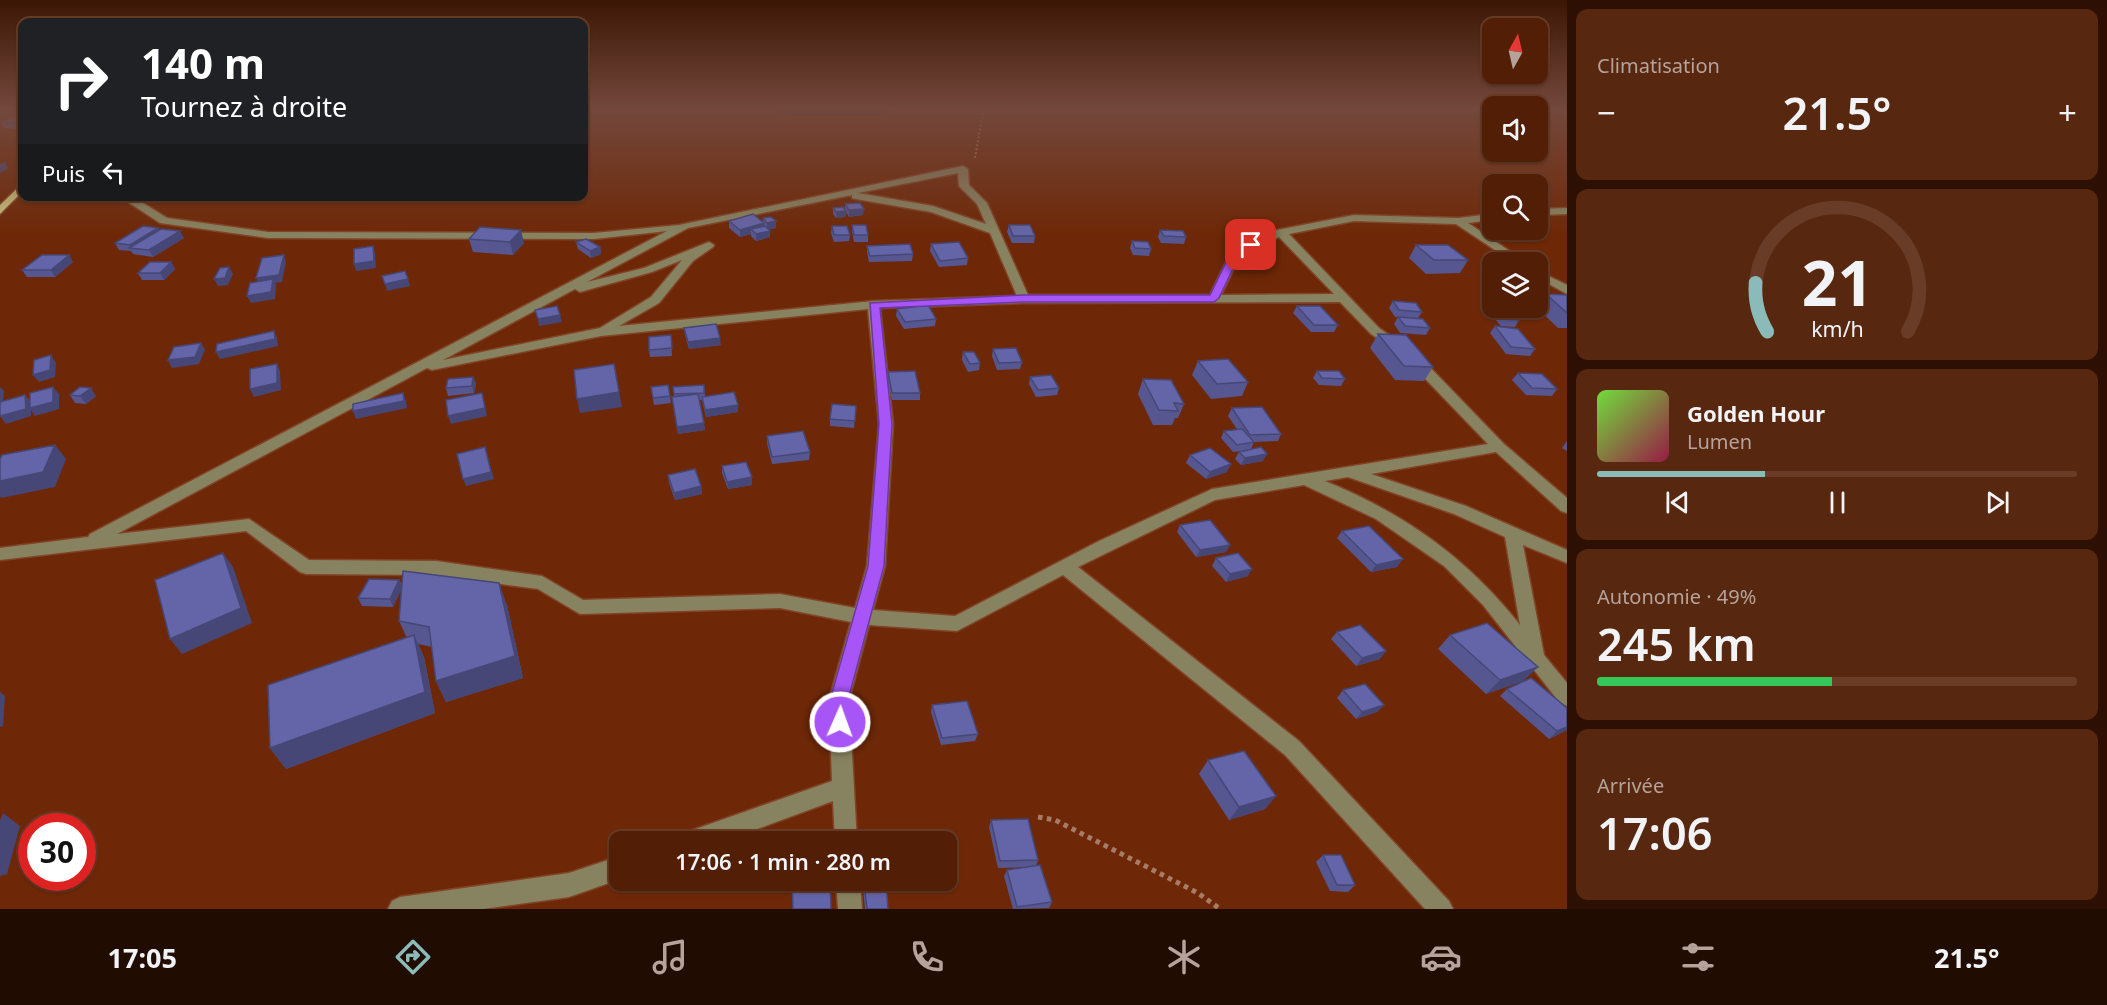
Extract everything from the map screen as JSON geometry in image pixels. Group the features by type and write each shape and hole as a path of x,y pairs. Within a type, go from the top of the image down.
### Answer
{"main road":[{"path":"0,211 18,191"}],"street":[{"path":"132,201 164,221 268,236 594,236 685,226 847,195 963,169 964,186 982,203 1024,299"},
{"path":"847,195 933,209 992,230"},
{"path":"1548,212 1567,211"},
{"path":"1214,298 1236,252 1281,232 1354,218 1458,222 1482,218"},
{"path":"1458,222 1504,252"},
{"path":"88,542 685,226"},
{"path":"1281,232 1375,331 1413,358 1498,447 1567,507"},
{"path":"554,295 648,270 709,245 689,259 655,300 601,332"},
{"path":"1548,280 1567,290"},
{"path":"414,369 601,332 874,305 1024,299 1346,298"},
{"path":"846,831 839,700 876,566 886,424 874,305"},
{"path":"0,554 249,525 306,567 436,568 530,581 542,583 580,607 780,600 862,617 957,624 1065,567 1212,495 1498,447"},
{"path":"1349,472 1460,510 1567,557"},
{"path":"1306,479 1351,497 1389,518 1448,559 1489,599 1535,660 1567,697"},
{"path":"1513,533 1535,660"},
{"path":"1065,567 1292,748 1441,909"},
{"path":"721,831 844,787"},
{"path":"400,909 569,885 609,871"},
{"path":"849,891 850,909"}],"path":[{"path":"963,169 977,156 978,149"},
{"path":"1038,817 1055,820 1198,893 1220,909"}],"building":[{"path":"860,203 864,209 849,210 845,204"},
{"path":"843,207 846,211 836,212 833,208"},
{"path":"753,214 764,223 740,230 729,221"},
{"path":"771,217 776,221 767,223 763,218"},
{"path":"852,225 866,225 868,235 854,235"},
{"path":"1009,225 1030,225 1035,236 1013,236"},
{"path":"143,226 158,228 130,245 115,243"},
{"path":"765,226 770,231 756,234 751,229"},
{"path":"832,226 847,226 850,235 834,235"},
{"path":"480,227 521,230 510,242 469,239"},
{"path":"161,229 180,231 149,250 129,248"},
{"path":"1160,230 1183,231 1186,237 1164,236"},
{"path":"586,239 600,247 590,251 576,242"},
{"path":"1132,241 1148,242 1151,249 1135,248"},
{"path":"959,242 968,258 940,261 931,244"},
{"path":"910,244 913,254 870,256 867,246"},
{"path":"1416,245 1448,245 1468,260 1434,260"},
{"path":"373,246 374,261 354,264 354,249"},
{"path":"42,255 69,255 51,270 22,270"},
{"path":"284,255 279,275 256,278 262,258"},
{"path":"150,262 171,262 160,273 138,273"},
{"path":"229,267 225,278 214,279 220,268"},
{"path":"405,271 408,279 385,284 382,276"},
{"path":"273,279 271,292 247,296 250,283"},
{"path":"1548,294 1567,295 1567,313 1548,296"},
{"path":"1393,301 1416,303 1422,312 1399,310"},
{"path":"928,305 936,319 905,322 897,309"},
{"path":"557,306 560,315 538,319 535,310"},
{"path":"1297,306 1320,306 1338,325 1314,325"},
{"path":"1398,317 1423,319 1430,328 1405,326"},
{"path":"716,324 720,338 688,342 684,328"},
{"path":"1495,326 1518,329 1535,349 1511,347"},
{"path":"274,331 275,339 216,352 217,344"},
{"path":"1378,334 1406,335 1433,367 1404,366"},
{"path":"671,335 672,348 649,350 649,337"},
{"path":"201,343 195,357 168,360 174,347"},
{"path":"1016,348 1022,362 999,363 993,349"},
{"path":"963,352 974,352 980,363 970,364"},
{"path":"51,355 50,370 33,375 34,360"},
{"path":"1228,359 1248,382 1217,384 1198,361"},
{"path":"277,364 277,383 250,389 250,369"},
{"path":"614,364 619,392 577,399 574,370"},
{"path":"915,371 920,393 892,393 888,372"},
{"path":"1317,371 1339,371 1345,379 1322,378"},
{"path":"1518,373 1542,374 1557,389 1532,388"},
{"path":"1051,375 1059,388 1038,390 1030,377"},
{"path":"473,377 472,386 446,388 448,379"},
{"path":"1143,379 1171,380 1184,404 1174,403 1178,411 1159,410"},
{"path":"668,385 670,396 653,398 651,387"},
{"path":"704,385 704,393 674,394 673,387"},
{"path":"53,387 53,402 30,408 30,393"},
{"path":"80,387 91,388 80,396 70,395"},
{"path":"734,392 738,405 705,410 702,397"},
{"path":"403,393 404,401 353,411 353,404"},
{"path":"482,393 485,408 448,416 446,400"},
{"path":"698,394 704,423 677,427 672,397"},
{"path":"25,395 26,409 0,416 0,402"},
{"path":"832,404 856,406 855,421 830,419"},
{"path":"1262,407 1281,434 1250,435 1232,408"},
{"path":"1242,429 1254,442 1237,445 1224,431"},
{"path":"803,431 810,452 772,457 767,436"},
{"path":"55,445 43,472 0,481 2,455"},
{"path":"485,447 491,472 463,479 457,454"},
{"path":"1261,447 1267,454 1245,458 1239,452"},
{"path":"1210,448 1231,464 1210,472 1190,455"},
{"path":"746,462 752,477 727,482 722,466"},
{"path":"695,469 701,486 674,493 668,475"},
{"path":"1210,520 1230,545 1200,550 1180,525"},
{"path":"1369,526 1403,559 1376,565 1342,531"},
{"path":"223,553 241,608 170,639 155,580"},
{"path":"1238,553 1252,569 1230,574 1216,558"},
{"path":"403,571 499,583 515,656 436,681 429,627 399,621"},
{"path":"369,579 399,580 390,599 358,598"},
{"path":"1487,623 1538,667 1500,680 1450,635"},
{"path":"1360,625 1386,651 1362,658 1337,632"},
{"path":"414,635 425,692 270,748 268,685"},
{"path":"1531,678 1567,708 1567,727 1557,731 1507,689"},
{"path":"1365,684 1384,705 1362,712 1343,690"},
{"path":"967,701 978,734 942,738 932,705"},
{"path":"1244,751 1276,796 1239,807 1208,760"},
{"path":"1028,819 1038,860 1000,861 991,820"},
{"path":"1323,855 1341,855 1355,885 1337,885"},
{"path":"1040,865 1052,902 1017,907 1007,870"},
{"path":"792,891 830,891 831,909 793,909"},
{"path":"865,891 887,891 888,909 867,909"}],"route":[{"path":"840,722 839,700 876,566 886,424 874,305 1024,299 1214,298 1236,252 1251,245"}]}
